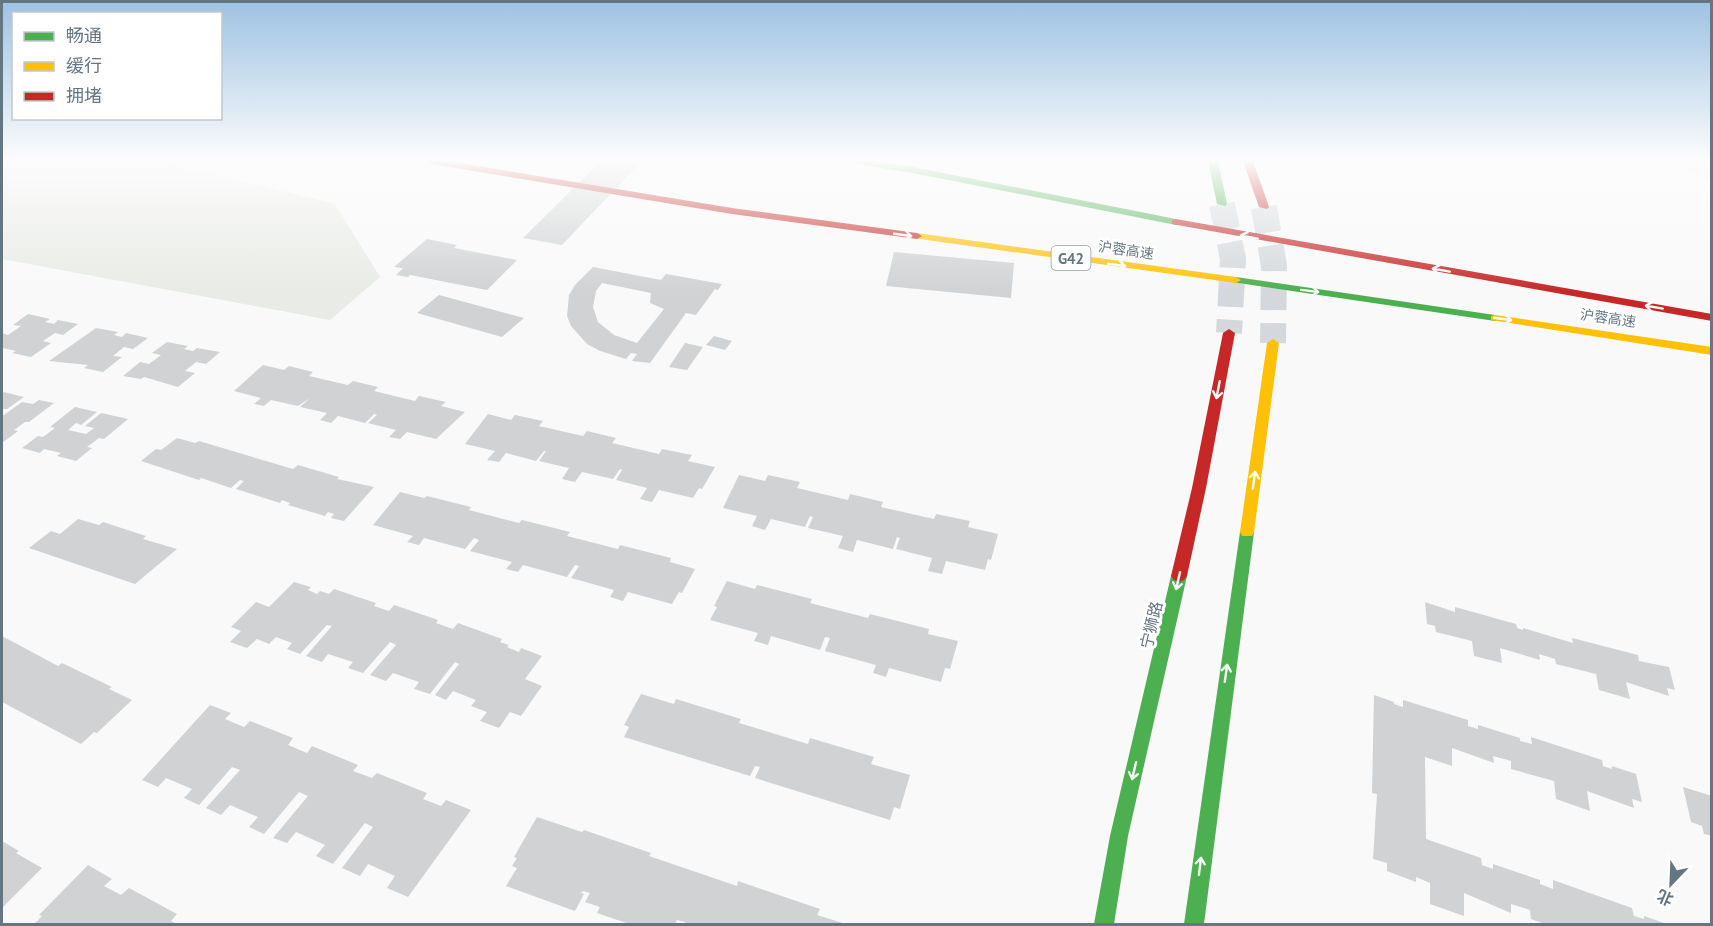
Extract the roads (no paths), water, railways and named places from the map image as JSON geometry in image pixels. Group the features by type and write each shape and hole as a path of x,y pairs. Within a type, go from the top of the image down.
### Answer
{"main road":[{"name":"沪蓉高速","path":"691,204 1328,293 1712,351"},
{"name":"沪蓉高速","path":"1079,204 1248,237 1712,318"},
{"name":"宁狮路","path":"1104,924 1119,836 1199,488 1229,333"},
{"path":"1194,924 1273,343"}],"tunnel":[{"path":"1222,204 1233,259 1229,333"},
{"path":"1264,207 1274,266 1273,343"}]}
